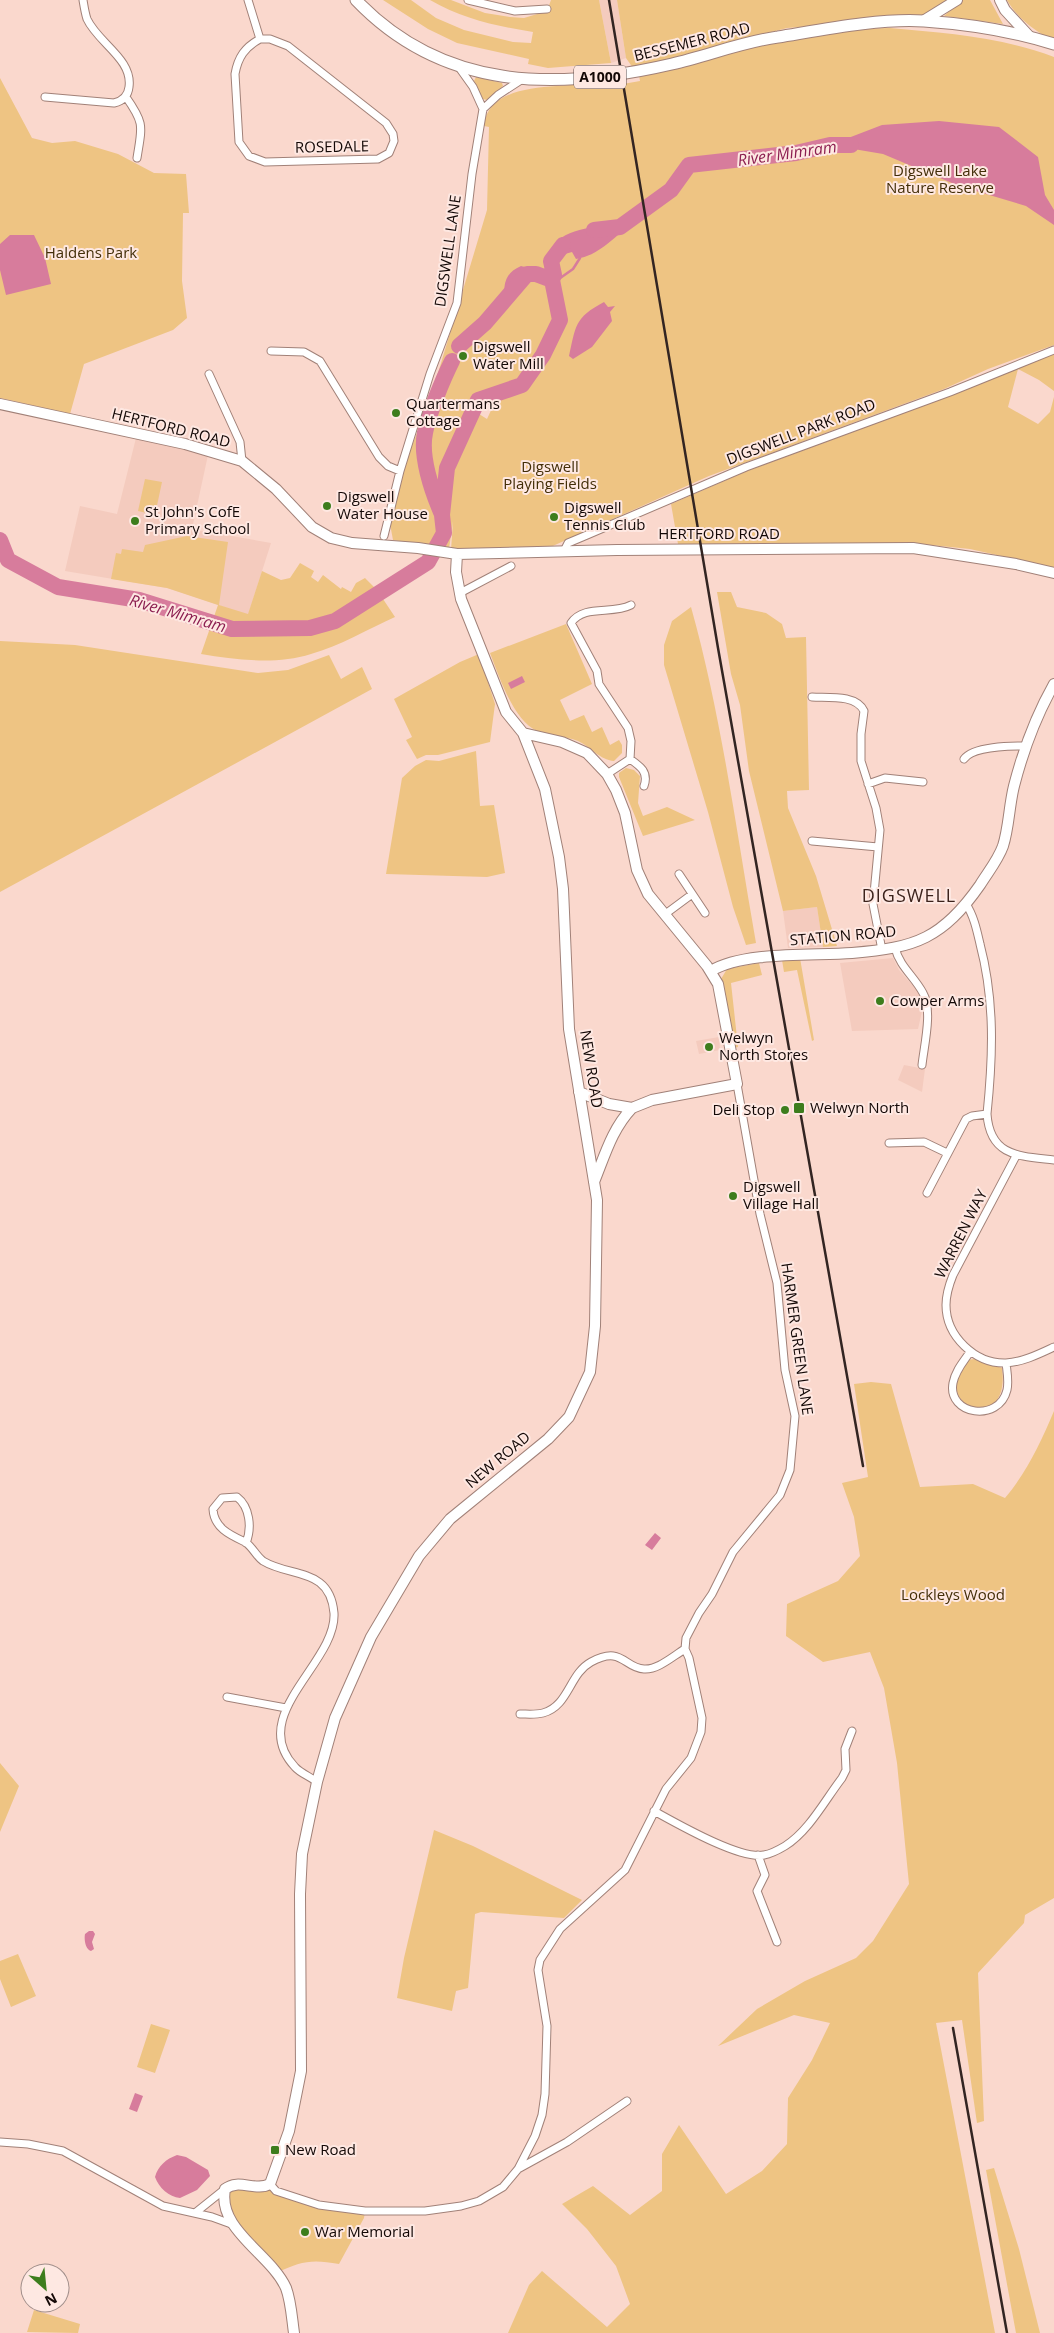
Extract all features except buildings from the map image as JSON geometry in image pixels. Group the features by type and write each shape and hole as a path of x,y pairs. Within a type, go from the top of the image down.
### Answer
{"main road":[{"name":"BESSEMER ROAD","path":"356,0 386,27 406,41 458,66 490,75 521,80 567,81 607,76 672,64 775,37 861,25 923,21 1030,36 1054,44"}],"street":[{"path":"45,97 114,103 126,97 131,78 125,66 88,20 83,0"},
{"path":"248,0 260,40"},
{"path":"468,0 515,11 547,9"},
{"path":"923,21 957,0"},
{"path":"1000,0 1005,10 1030,36"},
{"name":"ROSEDALE","path":"260,40 278,41 288,46 386,123 394,134 389,153 372,161 265,162 249,156 238,142 235,74 237,64 244,50 260,40"},
{"path":"458,66 473,87 483,109 498,95 521,80"},
{"path":"126,97 137,110 140,123 138,158"},
{"name":"DIGSWELL LANE","path":"384,536 400,471 440,343 457,304 472,174 483,109"},
{"name":"DIGSWELL PARK ROAD","path":"564,551 568,543 580,537 746,467 950,392 1054,350"},
{"path":"271,351 304,352 320,361 379,457 388,466 400,471"},
{"path":"209,374 240,442 242,460"},
{"name":"HERTFORD ROAD","path":"0,404 185,444 242,460 276,489 312,527 331,538 352,543 418,548 456,554 564,551 913,548 1016,564 1054,573"},
{"path":"456,554 456,572 460,593 503,706 523,733"},
{"path":"460,593 511,566"},
{"path":"632,605 621,610 583,612 576,616 571,623 596,671 598,684 628,728 630,759 643,770 646,780 644,786"},
{"name":"STATION ROAD","path":"710,971 721,965 752,959 895,948 936,932 955,917 998,858 1003,845 1014,786 1026,746 1053,687"},
{"path":"812,697 850,700 862,707 865,715 861,734 861,761 876,808 880,830 873,904 882,950"},
{"name":"HARMER GREEN LANE","path":"523,733 577,748 587,753 607,774 625,813 637,870 648,894 710,971 718,984 760,1214 777,1283 785,1370 795,1416 790,1470 780,1495 732,1552 712,1594 692,1626 685,1649"},
{"name":"NEW ROAD","path":"270,2184 289,2131 301,2070 300,1894 302,1854 335,1718 353,1673 394,1596 419,1556 450,1519 548,1438 569,1417 590,1372 595,1326 596,1200 569,1028 563,889 559,857 545,789 523,733"},
{"path":"964,759 969,753 980,750 1026,746"},
{"path":"607,774 630,759"},
{"path":"868,784 885,778 923,782"},
{"path":"812,841 878,847"},
{"path":"680,874 691,895 705,912"},
{"path":"664,915 691,895"},
{"path":"966,904 977,933 991,998 992,1058 987,1114 989,1126 996,1140 1007,1152 1016,1156 1054,1160"},
{"path":"895,948 900,964 917,983 927,1001 922,1065"},
{"path":"594,1182 612,1135 620,1121 632,1108 652,1100 737,1084"},
{"path":"579,1092 602,1102 632,1108"},
{"path":"927,1193 966,1119 972,1116 987,1114"},
{"path":"889,1143 924,1142 947,1153"},
{"name":"WARREN WAY","path":"970,1352 955,1334 948,1316 946,1306 949,1286 1016,1156"},
{"path":"1006,1363 1008,1381 1003,1399 989,1411 973,1412 959,1402 953,1388 958,1371 970,1352 987,1360 1006,1363 1028,1358 1054,1347"},
{"path":"246,1543 249,1529 245,1507 237,1497 222,1498 213,1509 216,1521 230,1536 246,1543 263,1561 275,1567 301,1572 317,1580 324,1587 332,1604 333,1627 318,1658 286,1708 281,1726 281,1741 295,1768 318,1782"},
{"path":"194,2213 225,2189 237,2184 261,2187 270,2184 276,2191 319,2205 367,2211 440,2210 461,2206 492,2194 503,2187 518,2169 536,2136 545,2094 547,2026 538,1970 540,1960 560,1930 625,1870 666,1789 691,1758 701,1732 699,1701 689,1658 685,1649 658,1666 646,1670 638,1668 620,1657 602,1657 591,1662 578,1672 566,1695 554,1708 542,1713 520,1714"},
{"path":"227,1697 286,1708"},
{"path":"654,1811 687,1829 739,1851 763,1855 785,1846 816,1813 842,1778 846,1770 845,1749 852,1732"},
{"path":"758,1855 765,1875 757,1891 777,1942"},
{"path":"518,2169 567,2142 627,2101"},
{"path":"0,2142 28,2144 63,2151 163,2206 234,2225"},
{"path":"225,2189 225,2210 234,2225 276,2273 286,2288 294,2333"}],"shaded area":[{"path":"599,0 617,0 626,58 611,63"},
{"path":"939,121 999,127 1038,157 1045,195 1054,210 1054,225 1026,206 959,186 883,154 830,145 882,125"},
{"path":"613,224 617,227 618,235 599,250 588,256 576,259 572,252 558,256 551,262 551,251 555,243 563,237 582,229"},
{"path":"10,235 34,235 45,258 51,284 6,295 0,270 0,244"},
{"path":"521,266 535,270 536,274 531,275 508,303 505,300 504,294 506,280 511,272"},
{"path":"604,302 608,307 615,306 610,312 612,321 592,347 573,359 569,356 578,324 587,313"},
{"name":"St John's CofE Primary School","path":"136,438 208,455 192,529 271,543 248,615 167,588 65,571 80,506 117,514"},
{"path":"522,676 525,682 511,689 508,683"},
{"path":"817,907 823,947 788,948 783,911"},
{"path":"893,958 899,970 922,996 923,1007 918,1029 852,1031 840,963"},
{"path":"719,1037 720,1050 699,1054 696,1041"},
{"path":"904,1065 925,1069 922,1092 898,1080"},
{"path":"655,1533 661,1538 652,1550 645,1545"},
{"path":"93,1931 95,1934 92,1942 94,1949 91,1951 87,1948 85,1941 85,1934"},
{"path":"135,2093 143,2096 137,2112 129,2109"},
{"path":"177,2155 186,2157 208,2170 210,2176 197,2190 180,2198 172,2196 165,2191 155,2177 163,2163"}],"green space":[{"path":"383,0 411,0 436,18 464,30 513,42 531,43 533,32 480,21 442,7 430,0 451,0 485,13 524,18 547,11 551,0 599,0 611,63 548,68 528,64 529,59 457,43 428,29"},
{"path":"617,0 951,0 929,16 787,28 633,68 626,58"},
{"path":"962,0 990,0 1003,24 944,16"},
{"path":"1007,0 1054,0 1054,41 1028,24 1016,13"},
{"path":"890,28 973,37 994,40 1054,57 1054,345 988,369 944,389 709,476 546,549 451,550 453,521 449,549 393,540 390,524 403,470 432,393 487,210 489,127 484,126 489,111 499,100 514,93 551,86 605,82 606,87 640,81 639,75 694,64 751,47 852,29","holes":["500,391 487,419 471,409 477,399"]},
{"path":"476,77 502,83 503,86 487,100 483,99 474,81"},
{"name":"Haldens Park","path":"0,78 32,138 52,143 75,141 118,154 154,173 186,174 189,213 183,213 182,281 187,318 173,330 84,364 70,414 0,398"},
{"path":"1054,353 1054,391 1039,380 1018,369 1008,407 1038,424 1050,412 1054,397 1054,568 970,549 911,543 678,544 671,504 747,471 931,403"},
{"path":"145,479 162,482 155,515 138,511"},
{"path":"187,536 228,542 219,605 248,614 262,571 281,580 290,578 300,563 314,571 311,577 318,582 323,575 341,589 342,587 351,592 356,583 365,578 377,590 395,617 333,647 298,657 256,660 201,654 218,605 167,588 111,579 116,553 121,554 122,549 143,552 145,545"},
{"path":"717,592 731,592 737,607 766,613 782,624 786,638 806,637 809,790 787,791 788,808 816,876 837,946 823,947 817,907 783,911 749,771 740,705 731,674"},
{"path":"691,607 720,732 756,943 746,945 733,907 708,812 664,665 664,645 672,621"},
{"path":"566,624 592,684 560,700 570,721 584,715 592,732 602,727 610,745 619,740 622,745 622,753 614,761 600,756 578,741 542,733 528,725 514,708 502,685 490,653"},
{"path":"0,641 75,645 258,673 288,670 329,655 341,679 362,667 372,689 0,892"},
{"path":"479,654 495,704 490,742 438,755 426,755 417,759 406,740 412,737 394,699 460,662"},
{"path":"476,751 480,806 494,805 505,873 487,877 386,874 402,778 415,766 426,760 439,761"},
{"path":"626,768 634,770 640,776 638,803 643,816 667,807 695,820 643,836 619,777 619,773"},
{"path":"800,958 814,1040 812,1041 797,970 784,972 782,960"},
{"path":"759,963 762,975 731,983 738,1047 734,1048 721,979 727,969"},
{"path":"974,1359 1002,1368 1002,1387 997,1399 989,1406 980,1409 970,1407 962,1401 957,1392 957,1381 960,1372 968,1360"},
{"name":"Lockleys Wood","path":"871,1382 891,1384 920,1487 973,1484 1005,1498 1033,1456 1054,1411 1054,1898 1025,1915 1024,1923 978,1973 984,2121 977,2123 962,2020 936,2023 995,2333 508,2333 529,2285 542,2271 607,2327 630,2304 616,2266 587,2229 562,2204 593,2186 630,2215 662,2191 662,2154 679,2125 726,2194 762,2171 787,2144 788,2098 812,2060 830,2023 794,2015 718,2046 757,2009 805,1981 856,1958 873,1941 909,1884 897,1763 884,1688 870,1652 823,1662 786,1636 787,1604 838,1581 860,1556 854,1517 842,1483 868,1477 854,1384"},
{"path":"0,1763 19,1786 0,1832"},
{"path":"434,1830 473,1846 582,1900 564,1918 481,1912 475,1914 468,1988 456,1991 452,2011 397,1998 404,1958"},
{"path":"18,1954 36,1996 11,2007 0,1979 0,1961"},
{"path":"151,2024 170,2030 155,2073 137,2067"},
{"path":"994,2168 1019,2249 1040,2333 1016,2333 986,2170"},
{"path":"266,2187 296,2198 365,2211 364,2218 339,2264 307,2262 276,2273 234,2225 225,2189"},
{"path":"33,2313 44,2313 80,2324 78,2333 27,2332"}],"waterway":[{"name":"River Mimram","path":"594,230 620,227 671,190 689,165 796,153 830,145 851,145"},
{"name":"River Mimram","path":"0,540 8,560 58,587 139,600 232,629 310,628 335,621 428,562 444,533 442,515 447,468 478,400 522,385 543,355 560,320 552,280 554,275 551,261 563,245"},
{"path":"552,280 556,281 573,269 580,258"},
{"name":"River Mimram","path":"459,346 485,323 527,274 536,274 552,280"},
{"name":"River Mimram","path":"441,512 425,463 424,442 432,407 452,361"}],"railway":[{"path":"609,0 718,648 863,1466"},
{"path":"953,2028 1007,2333"}],"place":[{"name":"Digswell Water Mill","path":"463,356"},
{"name":"Quartermans Cottage","path":"396,413"},
{"name":"Digswell Water House","path":"327,506"},
{"name":"Digswell Tennis Club","path":"554,517"},
{"name":"St John's CofE Primary School","path":"135,521"},
{"name":"Cowper Arms","path":"880,1001"},
{"name":"Welwyn North Stores","path":"709,1047"},
{"name":"Welwyn North","path":"799,1108"},
{"name":"Deli Stop","path":"785,1110"},
{"name":"Digswell Village Hall","path":"733,1196"},
{"name":"New Road","path":"275,2150"},
{"name":"War Memorial","path":"305,2232"}],"district":[{"name":"DIGSWELL","path":"909,896"}],"park label":[{"name":"Digswell Lake Nature Reserve","path":"940,180"},
{"name":"Digswell Playing Fields","path":"550,476"}]}
